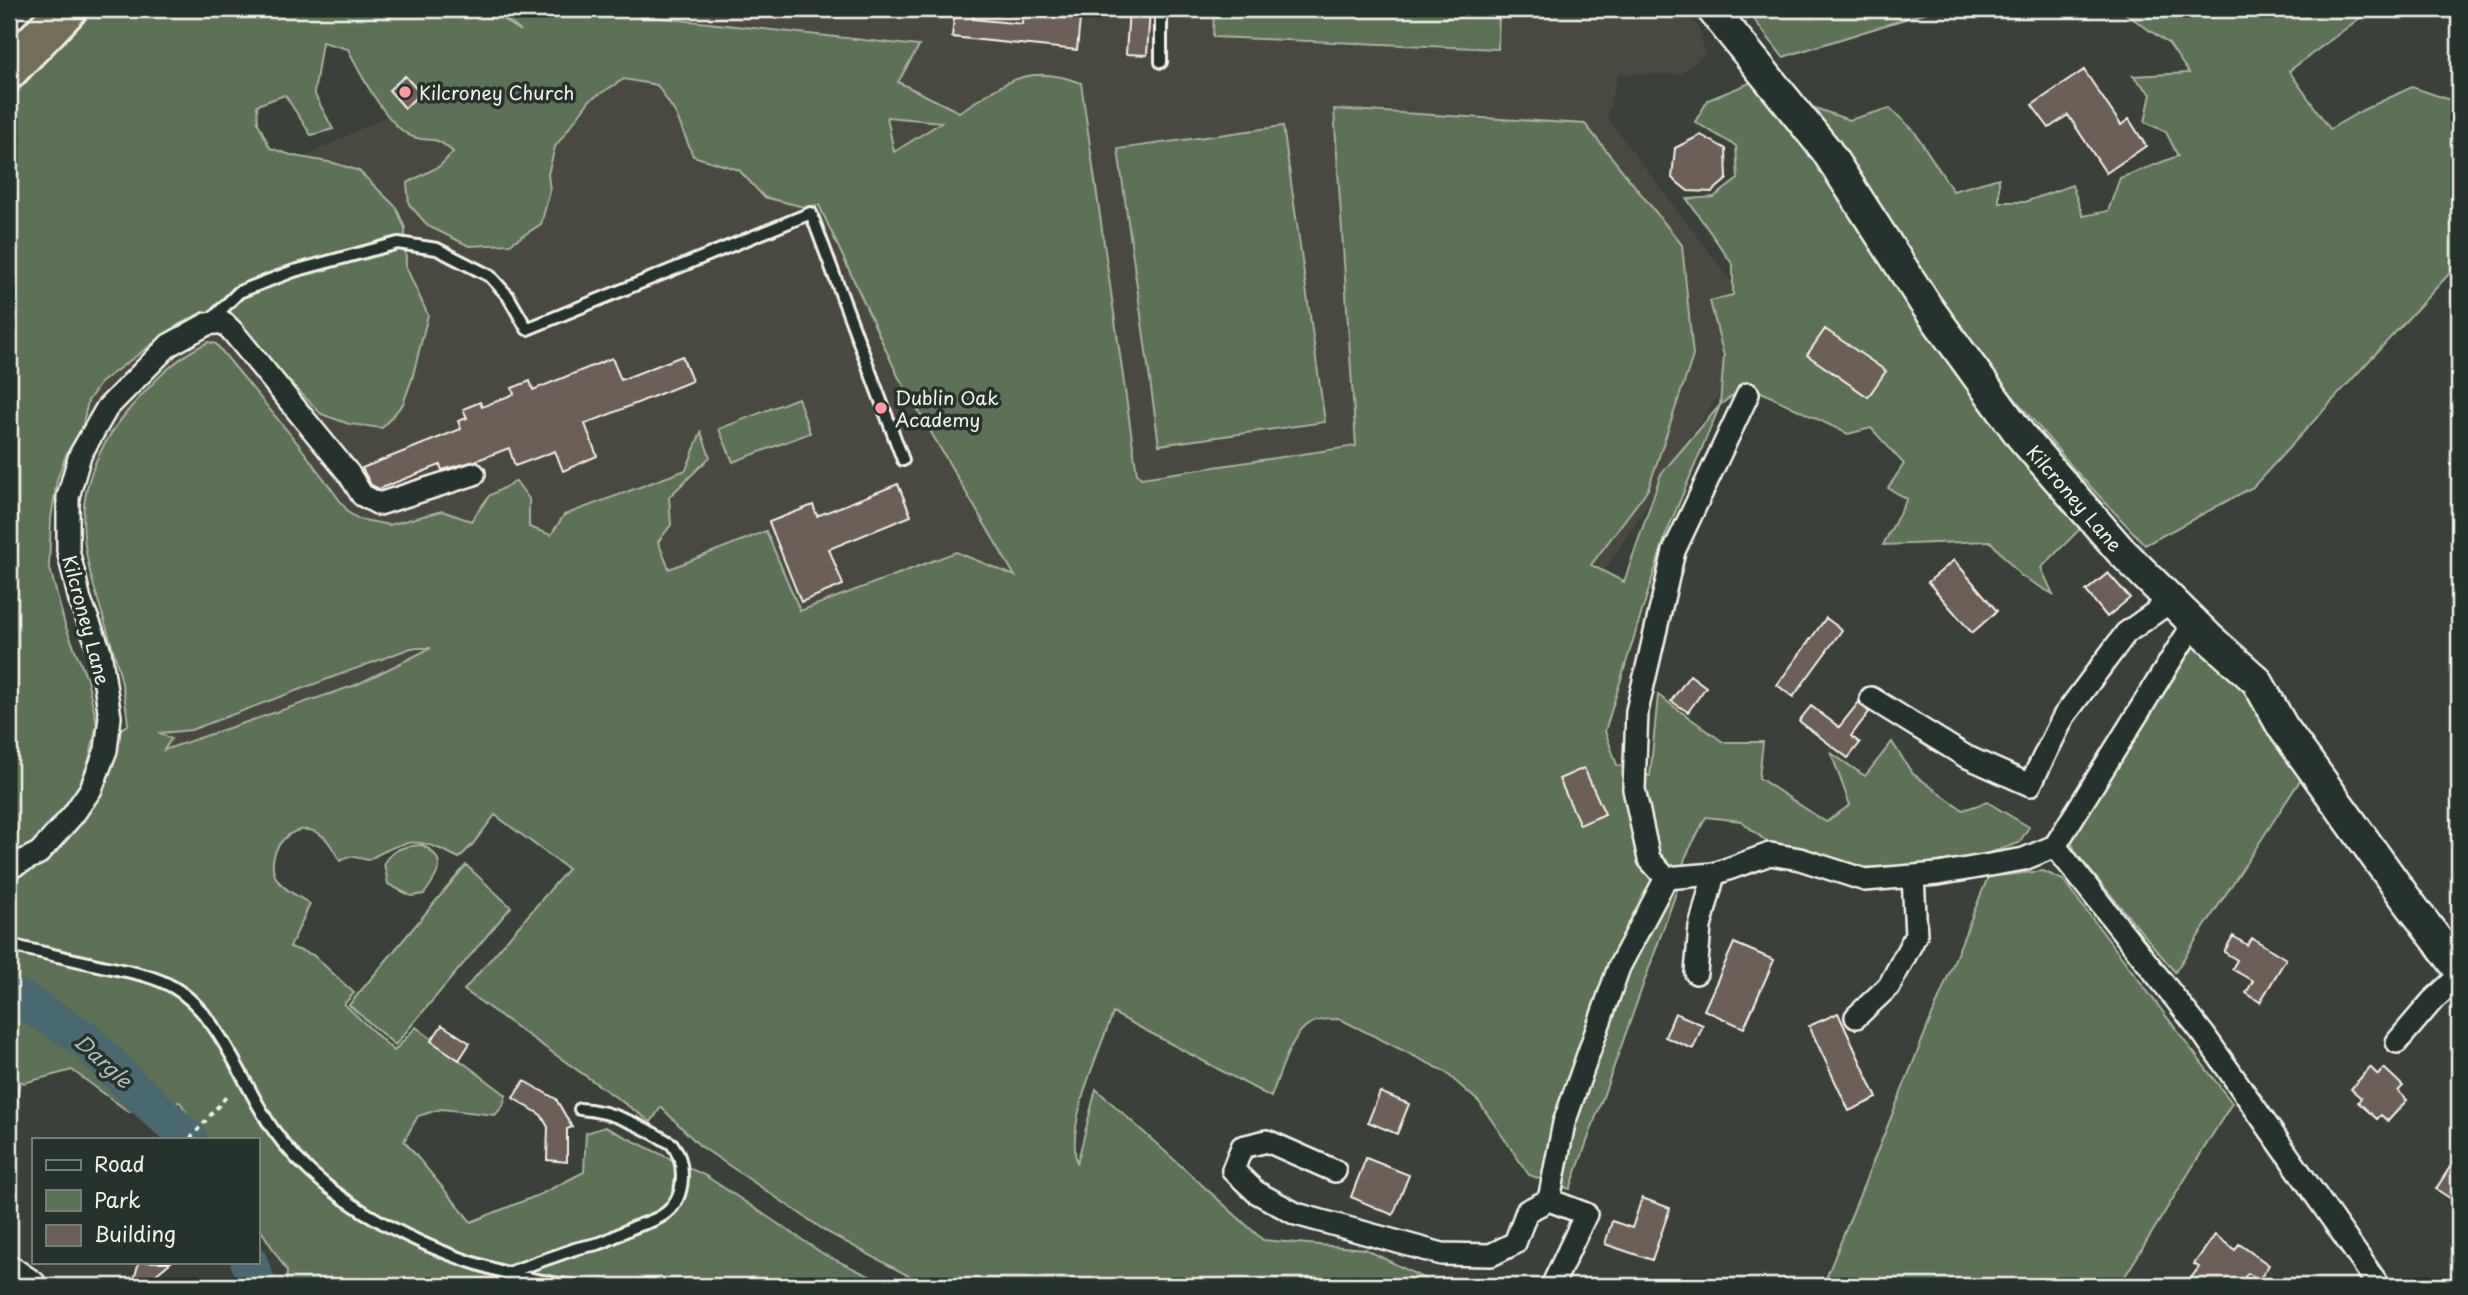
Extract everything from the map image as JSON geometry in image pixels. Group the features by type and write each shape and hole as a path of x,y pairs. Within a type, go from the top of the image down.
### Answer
{"highway":[{"path":"9,48 41,9"},
{"path":"9,69 67,9"}],"street":[{"name":"Kilcroney Lane","path":"1712,9 1826,150 1926,305 2021,436 2120,551 2257,681 2282,726 2404,897 2459,968"},
{"path":"207,324 223,322 233,332 349,474 362,495 379,504 474,474"},
{"name":"Kilcroney Lane","path":"9,868 39,853 73,815 91,789 106,750 110,717 100,651 80,600 68,550 68,497 80,455 107,408 169,345 207,324"},
{"path":"1666,878 1649,859 1633,789 1637,711 1674,551 1748,394"},
{"path":"1871,698 1965,756 2030,785 2064,716 2126,634 2171,601"},
{"path":"1666,878 1714,874 1770,854 1800,859 1865,880 1938,874 2024,859 2055,846 2194,623"},
{"path":"2055,846 2204,1035 2379,1286"},
{"path":"1696,973 1700,927 1714,874"},
{"path":"1856,1017 1889,986 1916,934 1913,876"},
{"path":"1549,1200 1564,1123 1619,967 1666,878"},
{"path":"2397,1042 2431,1002 2459,976"},
{"path":"1335,1171 1267,1141 1242,1147 1233,1170 1256,1192 1296,1214 1442,1254 1491,1255 1515,1243 1527,1211 1549,1200 1586,1214 1552,1286"},
{"path":"9,1270 31,1286"}],"lane":[{"path":"1161,9 1161,62"},
{"path":"207,324 239,292 294,271 398,243 437,249 490,276 508,296 527,329 811,213 903,460"},
{"path":"9,945 145,974 174,987 201,1011 225,1046 274,1130 326,1185 380,1222 442,1253 506,1274 538,1282 574,1286"},
{"path":"506,1274 602,1242 653,1221 668,1212 676,1199 682,1183 681,1161 672,1144 616,1115 580,1109"}],"path":[{"path":"191,1138 226,1097"}],"shaded area":[{"name":"Dublin Oak Academy","path":"606,9 1677,9 1699,27 1704,55 1680,74 1618,74 1607,118 1764,324 1587,598 161,762 98,488 9,327 9,304 567,26 606,12"}],"green space":[{"path":"88,9 486,9 521,31 493,9 606,9 607,12 919,46 898,82 959,112 1016,79 1045,75 1081,83 1137,474 1141,478 1356,446 1334,109 1585,124 1682,245 1693,356 1648,489 1591,565 1624,582 1661,474 1720,405 1666,534 1605,731 1617,765 1650,776 1658,695 1723,742 1763,742 1759,778 1826,822 1850,805 1831,753 1865,776 1892,742 1912,773 1963,810 1987,802 2029,827 2019,843 1974,858 1856,868 1777,850 1741,821 1706,817 1685,858 1676,893 1570,1189 1529,1175 1479,1102 1444,1071 1340,1019 1326,1019 1304,1028 1294,1042 1271,1097 1113,1013 1080,1108 1076,1128 1077,1164 1096,1089 1263,1240 1365,1249 1439,1286 934,1286 920,1282 827,1232 699,1145 661,1107 651,1122 464,990 568,869 495,815 459,858 433,846 414,842 394,847 368,860 350,856 340,861 325,838 314,831 302,830 283,840 273,860 274,872 279,882 310,904 290,947 313,955 354,993 344,1004 394,1051 416,1027 506,1095 503,1106 495,1115 441,1109 418,1116 404,1141 471,1222 541,1194 584,1172 586,1133 605,1127 706,1176 825,1255 890,1286 286,1286 287,1271 259,1227 259,1138 202,1138 180,1102 129,1112 72,1070 24,1083 20,1081 12,1130 9,1130 9,1079 15,1079 9,1076 9,102","holes":["322,42 348,49 375,98 403,132 420,139 437,141 453,152 440,166 407,183 409,204 428,226 469,246 510,244 541,224 550,191 548,174 555,147 590,100 624,79 657,85 676,114 693,156 739,170 764,197 804,207 819,205 898,376 1015,576 956,552 800,611 766,531 669,569 658,542 671,525 669,497 710,457 701,432 686,470 564,515 551,535 529,527 529,499 516,481 489,496 471,521 442,511 389,525 359,519 349,513 299,445 216,344 209,342 176,362 131,407 102,449 87,489 83,527 88,564 121,681 128,725 119,730 64,835 74,797 88,765 97,724 87,679 65,625 49,565 51,519 57,480 66,455 82,428 88,401 101,382 178,325 204,311 233,322 321,414 349,424 382,428 403,404 412,379 428,315 406,267 405,228 396,207 359,171 270,148 258,123 257,105 285,95 311,135 333,129 314,93","887,117 942,122 894,152","411,648 431,648 356,685 164,750 171,739 160,733 191,730"]},
{"path":"1214,9 1499,9 1498,49 1213,37"},
{"path":"1746,9 1958,9 1934,10 1783,57"},
{"path":"2119,9 2372,9 2289,71 2330,129 2412,87 2459,103 2459,263 2253,487 2145,545 2074,469 1944,314 1815,108 1849,120 1890,108 1914,131 1953,191 1999,178 1999,202 2025,202 2072,185 2083,216 2108,211 2120,178 2178,156 2166,132 2145,122 2151,94 2133,76 2189,73 2169,44"},
{"path":"1762,78 2087,522 2041,568 2053,594 2021,576 1990,541 1883,545 1907,499 1888,488 1904,464 1871,428 1848,434 1747,385 1720,405 1724,356 1710,301 1733,295 1733,265 1687,199 1714,197 1738,179 1736,146 1695,122 1708,100"},
{"path":"1283,126 1325,422 1159,445 1118,149"},
{"path":"798,398 810,433 733,462 719,429"},
{"path":"2194,641 2237,672 2312,762 2175,972 2078,856 2070,840"},
{"path":"422,845 436,856 439,867 424,894 411,896 388,884 384,863 391,854 400,849"},
{"path":"466,865 511,907 395,1045 349,1005"},
{"path":"2043,871 2063,880 2232,1103 2119,1286 1823,1286 1988,877"}],"building":[{"path":"955,9 973,9 973,19 1022,24 1023,9 1045,9 1044,16 1080,19 1077,50 952,37"},
{"path":"1129,9 1150,9 1147,55 1126,54"},
{"path":"2084,70 2121,125 2129,119 2146,146 2106,173 2068,115 2049,128 2032,105"},
{"name":"Kilcroney Church","path":"405,76 420,93 405,108 389,90"},
{"path":"1701,135 1726,149 1727,179 1712,192 1688,191 1672,178 1675,148"},
{"path":"1825,329 1886,371 1868,397 1807,355"},
{"path":"682,356 692,381 585,424 597,456 563,471 555,451 515,466 509,448 442,470 440,465 379,489 371,485 362,468 461,429 458,421 467,418 463,409 480,402 482,407 514,394 512,388 530,381 533,390 612,358 621,380"},
{"path":"898,484 911,516 829,549 843,585 801,602 769,522 813,505 817,516"},
{"path":"1954,560 1997,611 1972,633 1928,582"},
{"path":"2108,573 2130,598 2107,617 2086,591"},
{"path":"1826,618 1842,630 1793,697 1777,685"},
{"path":"1690,675 1706,687 1688,712 1671,701"},
{"path":"1859,702 1869,712 1851,736 1860,743 1848,758 1799,721 1811,706 1839,727"},
{"path":"1584,768 1605,814 1580,825 1559,779"},
{"path":"2233,936 2247,945 2252,938 2286,959 2260,1002 2246,993 2253,981 2232,969 2237,960 2224,952"},
{"path":"1734,943 1774,960 1744,1028 1704,1010"},
{"path":"1675,1013 1703,1025 1693,1049 1665,1037"},
{"path":"1838,1013 1877,1098 1849,1111 1809,1026"},
{"path":"442,1025 470,1043 459,1060 431,1041"},
{"path":"2370,1067 2378,1075 2384,1068 2403,1086 2398,1091 2407,1100 2388,1121 2381,1115 2377,1119 2358,1102 2361,1098 2351,1089"},
{"path":"524,1081 556,1099 572,1127 567,1129 567,1162 547,1160 548,1127 541,1115 513,1098"},
{"path":"1380,1092 1409,1104 1397,1134 1368,1122"},
{"path":"2459,1153 2459,1204 2436,1189"},
{"path":"1366,1158 1409,1175 1393,1215 1351,1197"},
{"path":"1642,1198 1670,1208 1652,1260 1605,1244 1612,1221 1632,1228"},
{"path":"2215,1235 2235,1250 2239,1244 2269,1265 2259,1280 2248,1273 2238,1286 2185,1286 2199,1267 2194,1264"},
{"path":"138,1264 169,1264 142,1286 132,1286"}],"waterway":[{"name":"Dargle","path":"9,997 18,998 82,1037 188,1138"},
{"name":"Dargle","path":"250,1264 258,1286"}],"place":[{"name":"Kilcroney Church","path":"405,92"},
{"name":"Dublin Oak Academy","path":"881,408"}]}
